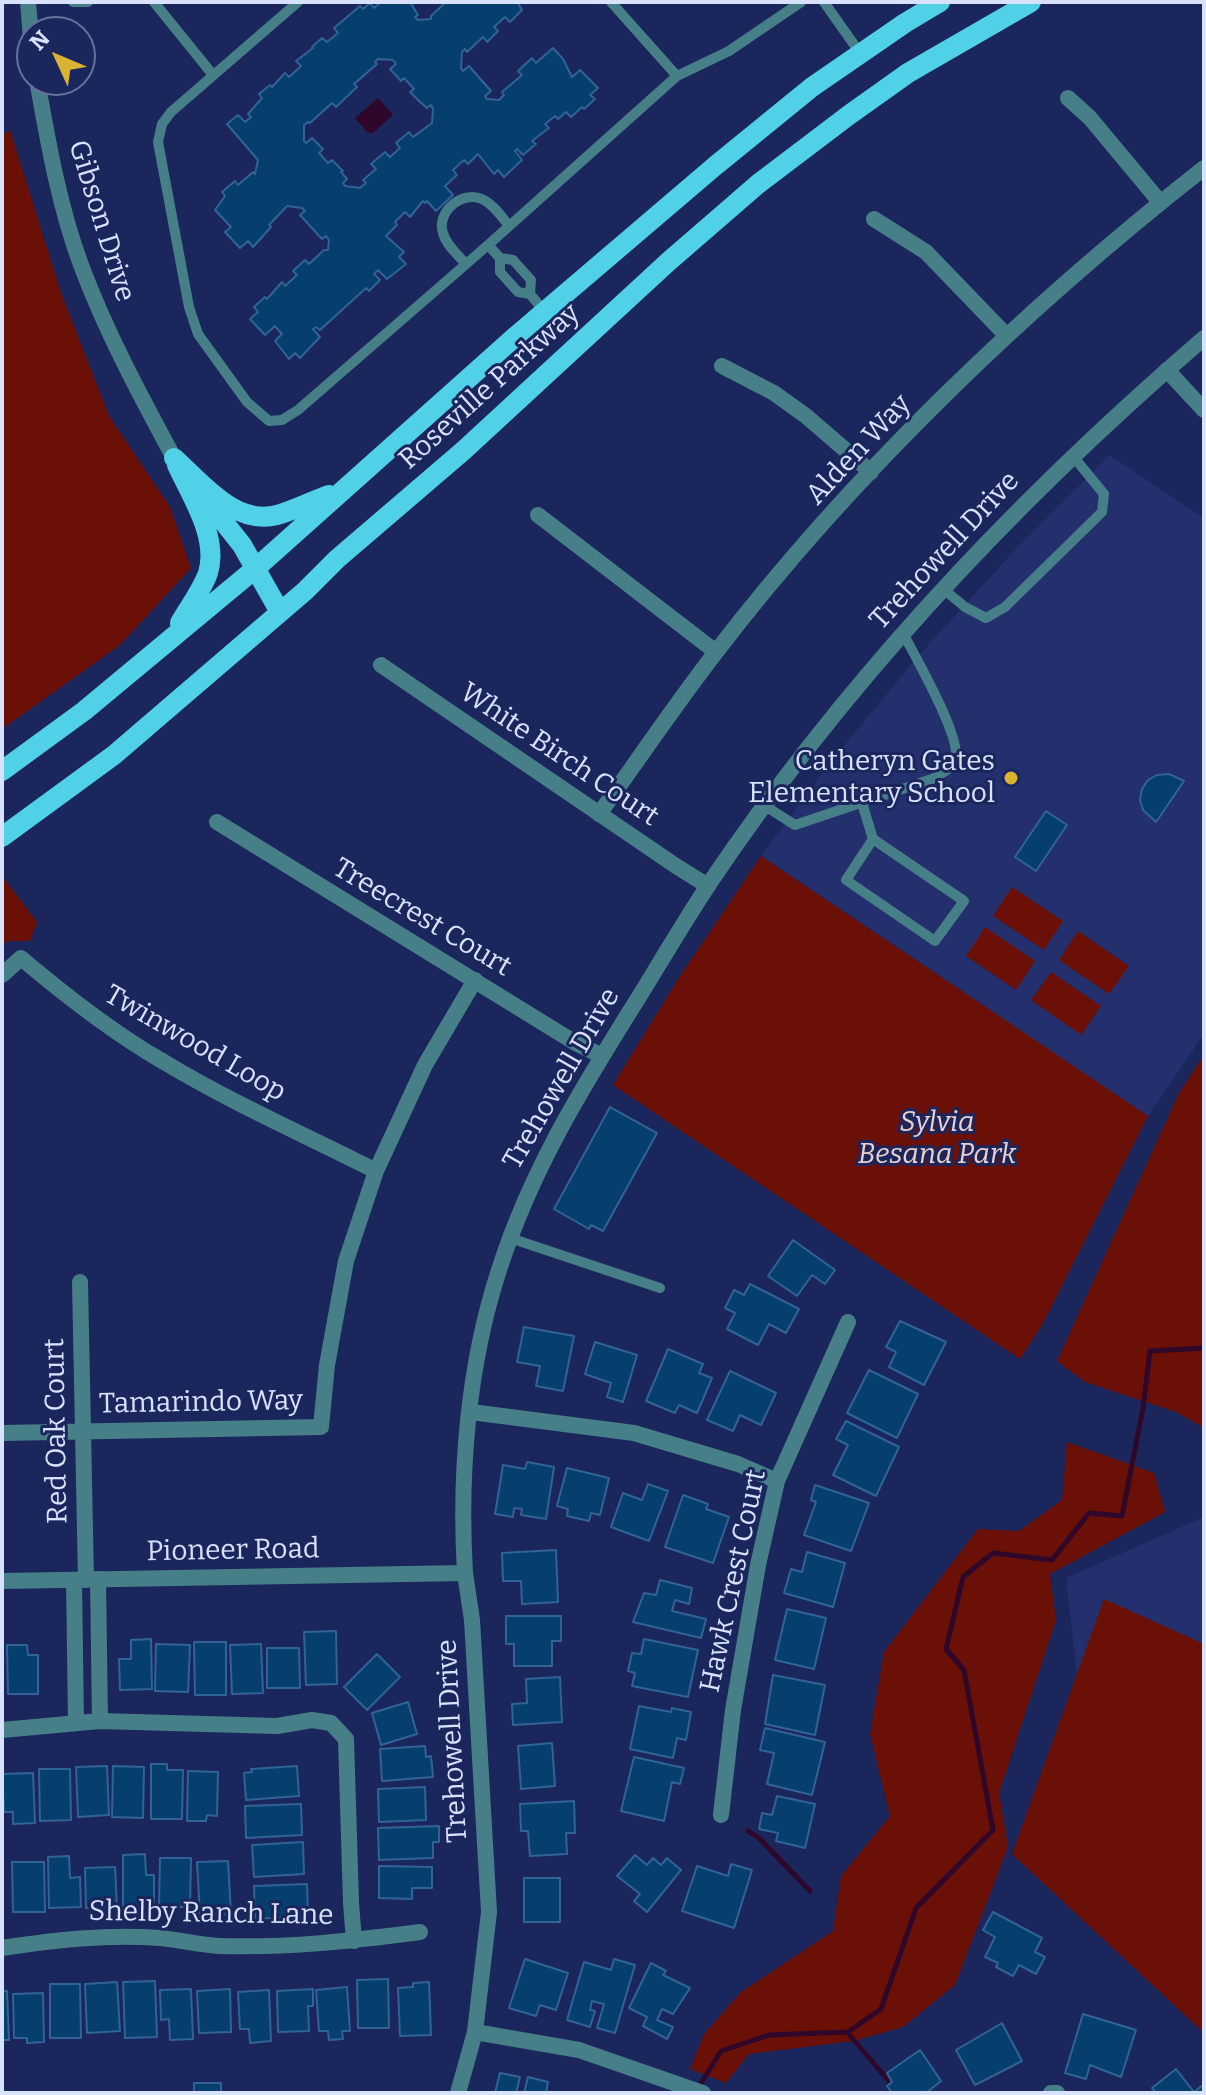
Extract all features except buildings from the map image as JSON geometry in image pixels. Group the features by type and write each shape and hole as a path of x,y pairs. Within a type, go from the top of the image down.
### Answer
{"main road":[{"name":"Roseville Parkway","path":"2,771 84,711 175,632 256,568 545,312 725,158 812,87 940,2"},
{"name":"Roseville Parkway","path":"2,837 114,755 280,612 758,184 908,73 1031,2"},
{"path":"174,458 242,545 280,612"},
{"path":"174,458 232,509 253,515 275,516 342,490"},
{"path":"174,458 207,534 211,562 206,577 175,632"}],"street":[{"name":"Gibson Drive","path":"40,96 51,156 80,263 112,339 174,458"},
{"path":"1068,98 1090,118 1160,202"},
{"name":"Alden Way","path":"599,814 716,652 871,472 1006,335 1204,168"},
{"path":"874,219 926,252 1006,335"},
{"name":"Trehowell Drive","path":"458,2093 475,2032 489,1912 472,1620 463,1534 466,1454 486,1317 510,1238 540,1164 566,1115 708,886 854,690 942,588 1072,455 1204,338"},
{"path":"722,366 774,393 871,472"},
{"path":"1167,370 1204,410"},
{"path":"538,515 716,652"},
{"name":"White Birch Court","path":"381,665 708,886"},
{"name":"Treecrest Court","path":"217,822 574,1042 602,1056"},
{"name":"Twinwood Loop","path":"2,975 21,958 78,1005 161,1061 243,1106 376,1171"},
{"name":"Tamarindo Way","path":"83,1431 321,1427 327,1365 346,1261 376,1171 425,1065 475,980"},
{"name":"Red Oak Court","path":"80,1282 86,1579"},
{"name":"Hawk Crest Court","path":"721,1815 740,1667 777,1481 848,1322"},
{"path":"471,1412 634,1433 738,1464 777,1481"},
{"path":"2,1433 83,1431"},
{"name":"Pioneer Road","path":"2,1581 465,1573"},
{"path":"86,1579 100,1721"},
{"path":"76,1722 86,1579"},
{"path":"2,1730 76,1722 144,1720 217,1726 277,1726 312,1720 331,1723 346,1739 354,1941"},
{"name":"Shelby Ranch Lane","path":"2,1948 73,1938 160,1938 217,1946 320,1945 420,1932"},
{"path":"475,2032 579,2050 703,2093"}],"lane":[{"path":"73,2 88,2"},
{"path":"154,2 213,75"},
{"path":"298,2 171,112 162,124 158,142 189,307 198,334 247,402 269,421 282,420 298,410 677,76 729,51 801,2"},
{"path":"611,2 677,76"},
{"path":"824,2 860,53"},
{"path":"466,264 443,233 442,218 450,206 470,196 480,198 509,226"},
{"path":"488,245 500,258 513,260 531,280 530,294"},
{"path":"500,258 500,272 518,292 530,294 545,312"},
{"path":"942,588 965,607 986,618 1005,607 1102,512 1104,494 1072,455"},
{"path":"765,806 795,825 932,779 945,772 955,761 957,750 949,723 903,633"},
{"path":"862,803 873,839 964,901 935,941 846,880 873,839"},
{"path":"510,1238 660,1288"}],"shaded area":[{"path":"378,98 393,115 373,133 367,132 355,118"},
{"name":"Catheryn Gates Elementary School","path":"1110,455 1204,518 1204,1034 1148,1116 761,856 832,760 920,654 1013,552"},
{"path":"1204,1517 1204,1645 1077,1676 1066,1578"}],"green space":[{"path":"10,130 61,293 109,416 170,507 191,568 120,645 2,729 2,135"},
{"name":"Sylvia Besana Park","path":"761,856 1148,1116 1042,1325 1020,1359 613,1085 680,976"},
{"path":"2,876 37,922 30,941 8,941 2,945"},
{"path":"1012,887 1063,921 1044,950 993,916"},
{"path":"985,927 1035,961 1016,990 966,956"},
{"path":"1078,931 1129,966 1109,994 1059,960"},
{"path":"1051,972 1101,1006 1081,1035 1031,1000"},
{"path":"1204,1055 1204,1428 1176,1412 1085,1382 1057,1361 1179,1093"},
{"path":"1067,1442 1154,1473 1165,1512 1050,1574 1056,1620 999,1793 1008,1847 955,1985 903,2027 853,2041 749,2054 726,2083 690,2069 704,2034 741,1992 833,1931 841,1876 890,1816 870,1734 884,1652 978,1529 1019,1531 1062,1500"},
{"path":"1104,1599 1204,1644 1204,2033 1012,1854"}],"waterway":[{"path":"698,2088 721,2051 769,2035 848,2032 881,2009 916,1908 993,1830 964,1670 946,1649 963,1577 993,1553 1052,1560 1089,1513 1122,1516 1143,1408 1150,1351 1204,1348"},
{"path":"748,1831 759,1838 810,1891"},
{"path":"848,2033 899,2093"}],"place":[{"name":"Catheryn Gates Elementary School","path":"1011,778"}]}
